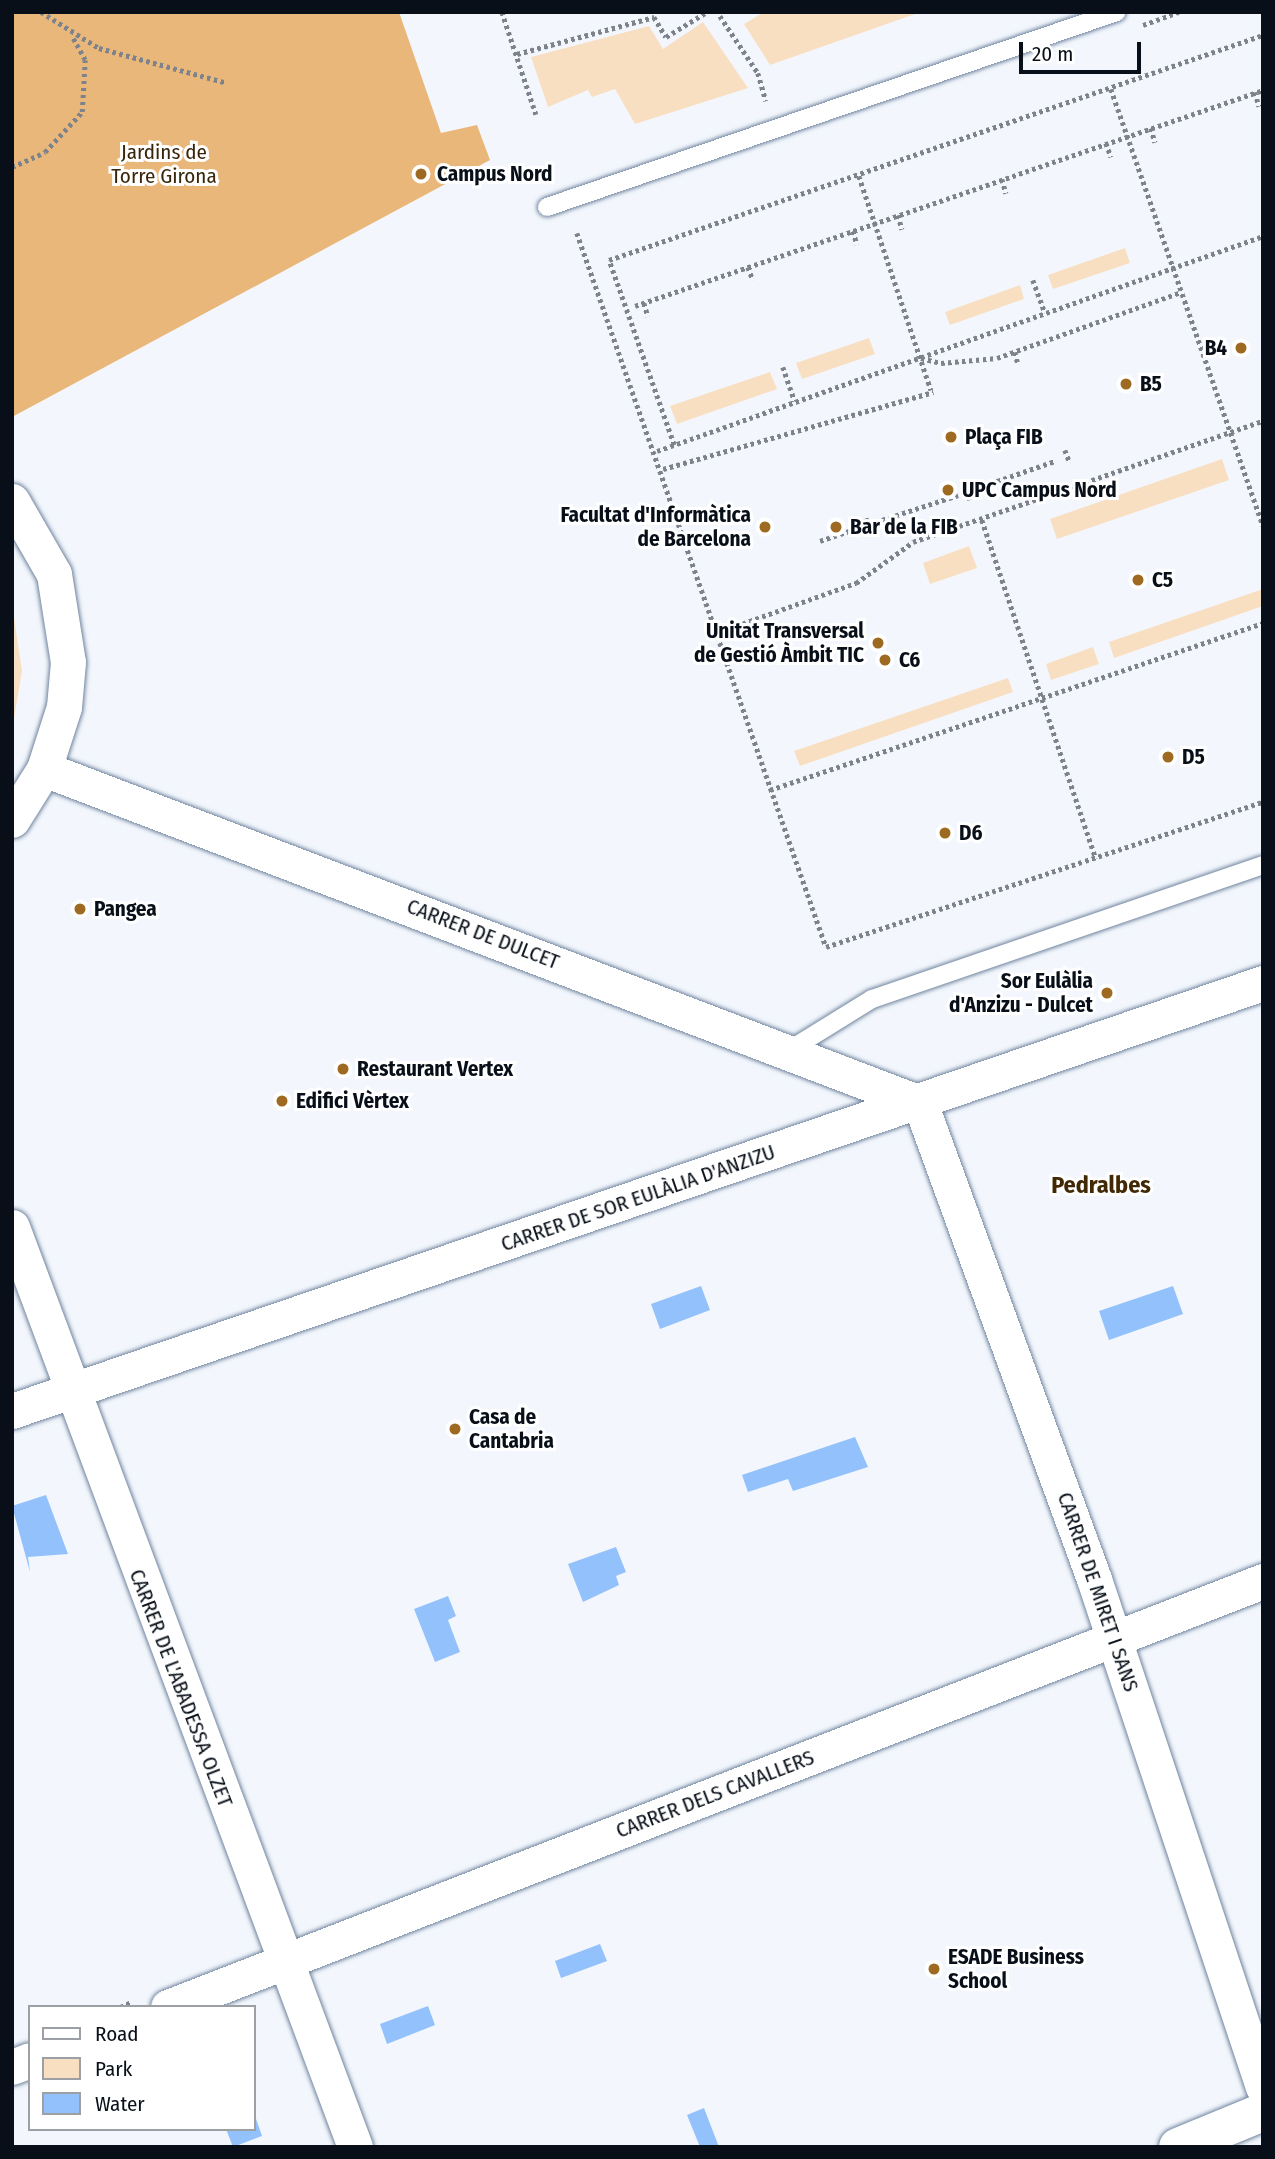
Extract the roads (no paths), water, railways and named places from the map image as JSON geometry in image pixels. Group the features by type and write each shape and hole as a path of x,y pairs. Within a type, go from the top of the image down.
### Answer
{"street":[{"path":"12,501 36,533 65,617 64,706 44,769 12,820"},
{"name":"CARRER DE DULCET","path":"44,769 920,1102"},
{"name":"CARRER DE SOR EULÀLIA D'ANZIZU","path":"12,1411 1263,983"},
{"name":"CARRER DE MIRET I SANS","path":"920,1102 1115,1639 1263,2087"},
{"name":"CARRER DE L'ABADESSA OLZET","path":"12,1227 355,2147"},
{"name":"CARRER DELS CAVALLERS","path":"172,2005 1263,1581"},
{"path":"1178,2147 1263,2112"}],"lane":[{"path":"547,207 1117,12"},
{"path":"788,1051 872,999 1263,865"}],"water":[{"path":"701,1286 710,1310 660,1329 651,1304"},
{"path":"1173,1286 1183,1314 1109,1340 1099,1311"},
{"path":"855,1437 868,1467 793,1491 788,1479 748,1492 742,1475"},
{"path":"46,1495 68,1554 28,1557 30,1572 12,1506"},
{"path":"616,1547 626,1572 616,1576 619,1585 583,1602 568,1564"},
{"path":"448,1596 456,1616 448,1620 460,1652 435,1662 414,1609"},
{"path":"600,1944 607,1961 561,1978 555,1961"},
{"path":"428,2006 435,2025 387,2044 380,2024"},
{"path":"704,2108 719,2147 700,2147 687,2115"},
{"path":"256,2119 262,2136 233,2147 227,2131 256,2131"}],"place":[{"name":"Campus Nord","path":"421,174"},
{"name":"B4","path":"1241,348"},
{"name":"B5","path":"1126,384"},
{"name":"Plaça FIB","path":"951,437"},
{"name":"UPC Campus Nord","path":"948,490"},
{"name":"Facultat d'Informàtica de Barcelona","path":"765,527"},
{"name":"Bar de la FIB","path":"836,527"},
{"name":"C5","path":"1138,580"},
{"name":"Unitat Transversal de Gestió Àmbit TIC","path":"878,643"},
{"name":"C6","path":"885,660"},
{"name":"D5","path":"1168,757"},
{"name":"D6","path":"945,833"},
{"name":"Pangea","path":"80,909"},
{"name":"Sor Eulàlia d'Anzizu - Dulcet","path":"1107,993"},
{"name":"Restaurant Vertex","path":"343,1069"},
{"name":"Edifici Vèrtex","path":"282,1101"},
{"name":"Casa de Cantabria","path":"455,1429"},
{"name":"ESADE Business School","path":"934,1969"}],"district":[{"name":"Pedralbes","path":"1101,1186"}],"park label":[{"name":"Jardins de Torre Girona","path":"164,164"}]}
